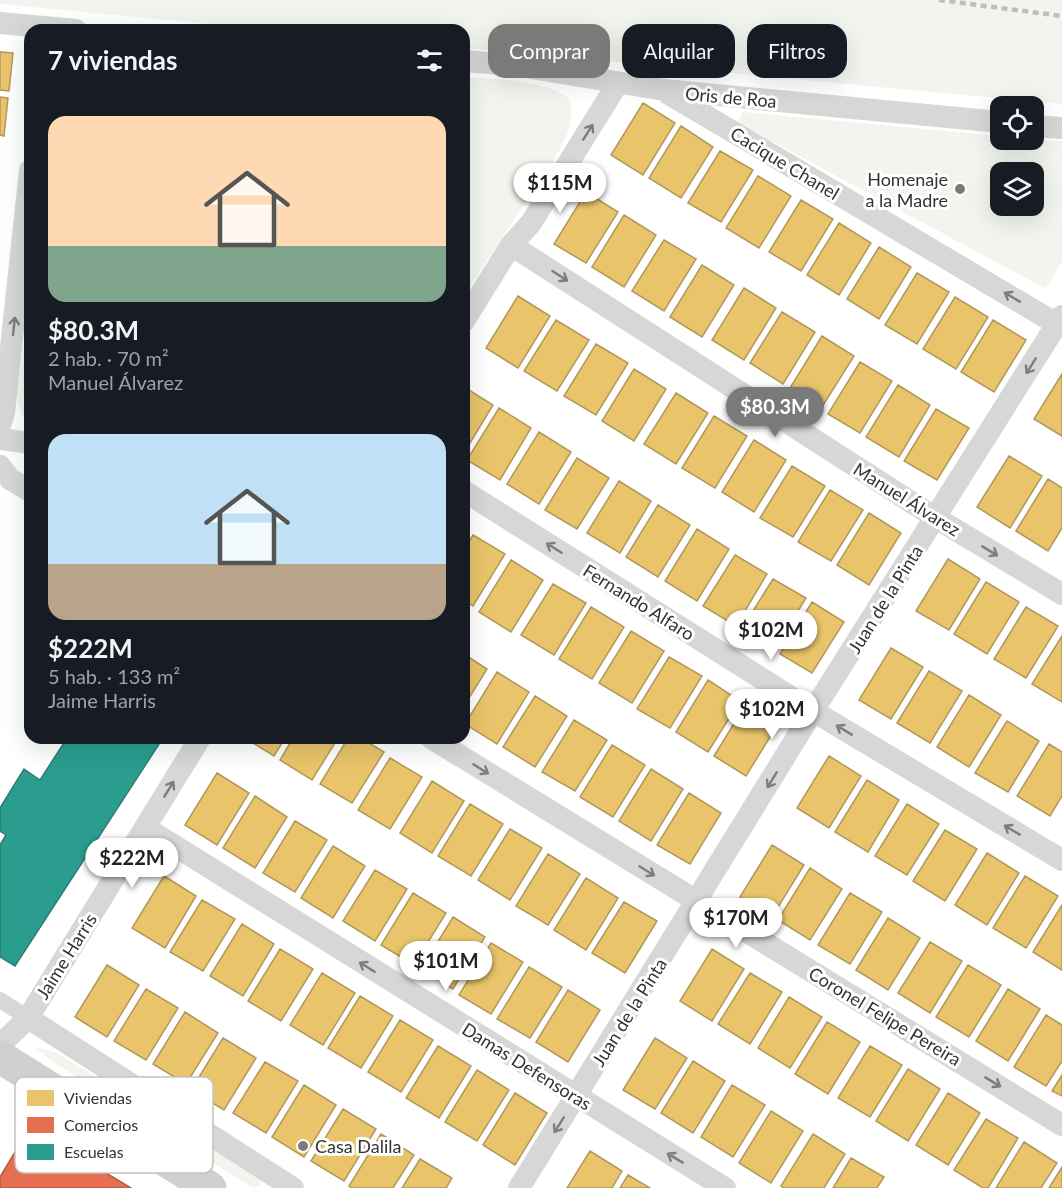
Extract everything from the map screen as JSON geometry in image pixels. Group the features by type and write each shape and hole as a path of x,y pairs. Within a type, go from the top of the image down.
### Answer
{"main road":[{"path":"0,1057 32,1077"},
{"path":"186,1173 210,1188"}],"street":[{"path":"0,23 24,26"},
{"name":"Oris de Roa","path":"470,61 513,65 664,90 990,121"},
{"path":"470,311 511,245 531,223 618,83"},
{"name":"Cacique Chanel","path":"664,90 1060,322"},
{"path":"1044,127 1062,128"},
{"path":"0,425 4,413 24,226"},
{"name":"Manuel Álvarez","path":"511,245 936,518 1062,594"},
{"name":"Juan de la Pinta","path":"519,1188 698,902 813,711 1060,322"},
{"path":"0,439 24,442"},
{"path":"0,466 10,478 24,487"},
{"name":"Fernando Alfaro","path":"470,495 813,711 1062,860"},
{"name":"Jaime Harris","path":"0,1045 28,1018 196,744"},
{"name":"Coronel Felipe Pereira","path":"441,744 1062,1125"},
{"name":"Damas Defensoras","path":"146,828 725,1188"},
{"path":"0,1000 118,1077"},
{"path":"213,1140 283,1186"}],"shaded area":[{"path":"0,0 1062,0 1062,104 1044,102 1044,96 990,97 784,78 847,78 847,24 747,24 747,75 735,73 735,24 622,24 622,63 610,62 610,24 488,24 488,50 470,49 470,24 211,24 0,4"},
{"path":"470,77 532,83 557,91 569,98 571,119 559,151 470,287"},
{"path":"742,112 990,135 990,150 1044,150 1044,141 1062,141 1062,261 1046,289 738,123"},
{"path":"24,341 24,418 17,397"},
{"path":"36,1048 55,1052 97,1077 77,1077"},
{"path":"213,1147 260,1175 261,1185 253,1188 213,1163"}],"building: Viviendas":[{"path":"0,52 13,53 9,91 0,90"},
{"path":"0,97 8,98 4,136 0,135"},
{"path":"643,103 675,123 643,175 611,155"},
{"path":"681,126 713,147 681,198 649,178"},
{"path":"720,151 753,170 721,222 688,203"},
{"path":"758,176 791,196 759,248 726,228"},
{"path":"586,192 618,212 586,263 554,244"},
{"path":"801,200 833,219 801,271 769,252"},
{"path":"624,215 656,235 624,287 592,267"},
{"path":"839,223 871,243 839,295 807,275"},
{"path":"664,240 696,259 664,311 632,291"},
{"path":"879,247 911,267 879,319 847,299"},
{"path":"702,265 734,285 702,337 670,317"},
{"path":"917,273 949,292 917,344 885,325"},
{"path":"744,288 776,308 744,360 712,340"},
{"path":"518,296 550,316 518,368 486,348"},
{"path":"955,297 988,317 956,369 923,349"},
{"path":"782,312 815,332 783,384 750,363"},
{"path":"556,320 589,340 557,391 524,371"},
{"path":"993,320 1026,340 994,392 961,372"},
{"path":"822,336 854,356 822,407 790,388"},
{"path":"596,344 628,363 596,415 564,396"},
{"path":"860,362 892,381 860,433 828,414"},
{"path":"634,369 666,389 634,441 602,421"},
{"path":"1062,374 1062,436 1034,419"},
{"path":"898,385 930,405 899,457 866,437"},
{"path":"470,391 493,405 470,443"},
{"path":"676,393 708,413 676,464 644,444"},
{"path":"499,408 531,428 500,480 470,462 470,455"},
{"path":"936,409 969,428 937,480 904,461"},
{"path":"714,416 747,436 715,488 682,468"},
{"path":"539,432 571,452 539,504 507,484"},
{"path":"754,440 786,460 754,512 722,492"},
{"path":"1009,456 1042,476 1010,528 977,507"},
{"path":"577,458 609,478 577,529 545,510"},
{"path":"792,466 825,486 793,537 760,518"},
{"path":"1048,479 1062,488 1062,528 1048,551 1016,531"},
{"path":"619,481 651,501 620,553 587,533"},
{"path":"830,490 863,510 831,561 798,542"},
{"path":"658,505 690,525 658,577 626,557"},
{"path":"869,513 901,533 869,585 837,565"},
{"path":"697,529 729,549 697,601 665,581"},
{"path":"473,535 505,554 473,606 470,604 470,540"},
{"path":"735,555 767,574 736,626 703,606"},
{"path":"948,559 980,579 949,630 916,611"},
{"path":"511,560 543,580 511,632 479,612"},
{"path":"773,579 806,598 774,650 741,630"},
{"path":"986,582 1019,602 987,654 954,634"},
{"path":"553,584 586,603 554,655 521,635"},
{"path":"812,602 844,622 812,673 780,654"},
{"path":"591,607 624,627 592,679 559,659"},
{"path":"1026,607 1058,626 1026,678 994,659"},
{"path":"631,631 664,651 632,703 599,683"},
{"path":"1062,636 1062,702 1032,684"},
{"path":"891,648 923,667 891,719 859,700"},
{"path":"669,657 702,676 670,728 637,709"},
{"path":"470,658 487,669 470,696"},
{"path":"929,671 962,691 930,743 897,723"},
{"path":"497,672 529,692 497,744 470,727 470,716"},
{"path":"708,680 740,701 708,752 676,732"},
{"path":"969,695 1001,715 969,767 937,747"},
{"path":"535,696 567,716 535,767 503,747"},
{"path":"746,704 778,724 746,776 714,756"},
{"path":"574,720 607,740 575,791 542,772"},
{"path":"1007,721 1039,741 1008,792 975,773"},
{"path":"255,744 281,744 274,756"},
{"path":"289,744 334,744 312,780 280,760"},
{"path":"344,744 371,744 384,752 352,803 320,784"},
{"path":"1049,744 1062,752 1062,796 1050,816 1017,796"},
{"path":"612,745 645,765 613,817 580,797"},
{"path":"829,756 861,776 829,828 797,808"},
{"path":"390,758 422,777 390,829 358,810"},
{"path":"651,769 683,789 651,841 619,821"},
{"path":"217,773 249,793 217,845 185,825"},
{"path":"867,780 899,800 868,852 835,832"},
{"path":"432,781 464,801 432,853 400,833"},
{"path":"689,793 721,813 690,864 657,845"},
{"path":"255,796 287,817 255,868 223,848"},
{"path":"470,804 503,824 471,876 438,856"},
{"path":"907,804 939,824 907,875 875,856"},
{"path":"295,821 327,840 295,892 263,873"},
{"path":"510,829 542,848 510,900 478,880"},
{"path":"945,830 977,849 945,901 913,881"},
{"path":"772,845 804,865 772,917 740,897"},
{"path":"333,846 365,866 333,918 301,898"},
{"path":"987,853 1019,873 987,925 955,905"},
{"path":"548,854 580,874 548,925 516,906"},
{"path":"810,868 842,889 810,940 778,920"},
{"path":"375,870 407,889 375,941 343,921"},
{"path":"164,876 196,896 165,948 132,928"},
{"path":"1025,876 1058,896 1026,948 993,928"},
{"path":"586,878 618,898 586,950 554,930"},
{"path":"413,893 446,913 414,965 381,945"},
{"path":"850,893 882,912 850,964 818,945"},
{"path":"202,900 235,919 203,971 170,952"},
{"path":"624,902 657,921 625,973 592,953"},
{"path":"1062,905 1062,970 1033,952"},
{"path":"453,917 485,937 453,989 421,969"},
{"path":"888,918 920,938 888,990 856,970"},
{"path":"242,924 274,944 243,996 210,976"},
{"path":"930,942 962,961 930,1013 898,993"},
{"path":"491,943 523,962 491,1014 459,995"},
{"path":"280,949 313,969 281,1021 248,1001"},
{"path":"712,949 744,969 712,1021 680,1001"},
{"path":"107,965 139,985 107,1037 75,1017"},
{"path":"968,965 1001,985 969,1037 936,1017"},
{"path":"529,967 562,987 530,1038 497,1019"},
{"path":"322,973 355,993 323,1045 290,1025"},
{"path":"750,973 782,992 750,1044 718,1024"},
{"path":"146,989 178,1008 146,1060 114,1041"},
{"path":"1008,989 1040,1009 1008,1061 976,1041"},
{"path":"568,990 600,1010 568,1062 536,1042"},
{"path":"360,996 393,1016 361,1068 328,1048"},
{"path":"789,997 822,1017 790,1068 758,1048"},
{"path":"185,1012 218,1033 190,1077 174,1077 153,1064"},
{"path":"1046,1015 1062,1025 1062,1061 1046,1086 1014,1067"},
{"path":"400,1020 433,1040 401,1092 368,1072"},
{"path":"827,1022 860,1042 828,1094 795,1074"},
{"path":"223,1038 256,1058 224,1110 213,1103 213,1077 199,1077"},
{"path":"655,1038 687,1058 655,1109 623,1090"},
{"path":"438,1046 471,1066 439,1118 406,1098"},
{"path":"870,1046 902,1065 870,1117 838,1098"},
{"path":"693,1061 725,1081 693,1133 661,1113"},
{"path":"265,1062 298,1081 266,1133 233,1113"},
{"path":"908,1069 940,1089 908,1141 876,1121"},
{"path":"477,1070 509,1090 477,1141 445,1122"},
{"path":"1062,1075 1062,1096 1052,1091"},
{"path":"304,1085 336,1105 304,1157 272,1137"},
{"path":"732,1085 765,1105 733,1157 701,1137"},
{"path":"515,1093 547,1113 515,1165 483,1145"},
{"path":"948,1093 980,1113 948,1165 916,1145"},
{"path":"343,1109 376,1129 344,1181 311,1161"},
{"path":"771,1111 803,1131 771,1183 739,1163"},
{"path":"986,1119 1018,1138 988,1188 983,1188 954,1170"},
{"path":"381,1134 414,1155 393,1188 352,1188 349,1186"},
{"path":"813,1134 845,1154 824,1188 784,1188 781,1186"},
{"path":"1024,1142 1057,1163 1041,1188 996,1188"},
{"path":"590,1151 622,1171 612,1188 567,1188"},
{"path":"851,1158 884,1177 877,1188 833,1188"},
{"path":"420,1159 452,1178 446,1188 402,1188"},
{"path":"1062,1167 1062,1188 1049,1188"},
{"path":"628,1175 650,1188 620,1188"}],"building: Comercios":[{"path":"15,1152 15,1173 106,1173 131,1188 0,1188 0,1177"}],"building: Escuelas":[{"path":"63,744 159,744 15,966 0,957 0,845 6,835 0,831 0,808 24,769 40,780"}],"railway":[{"path":"939,0 1062,16"}],"place":[{"name":"Homenaje a la Madre","path":"960,189"},
{"name":"Casa Dalila","path":"303,1146"}]}
